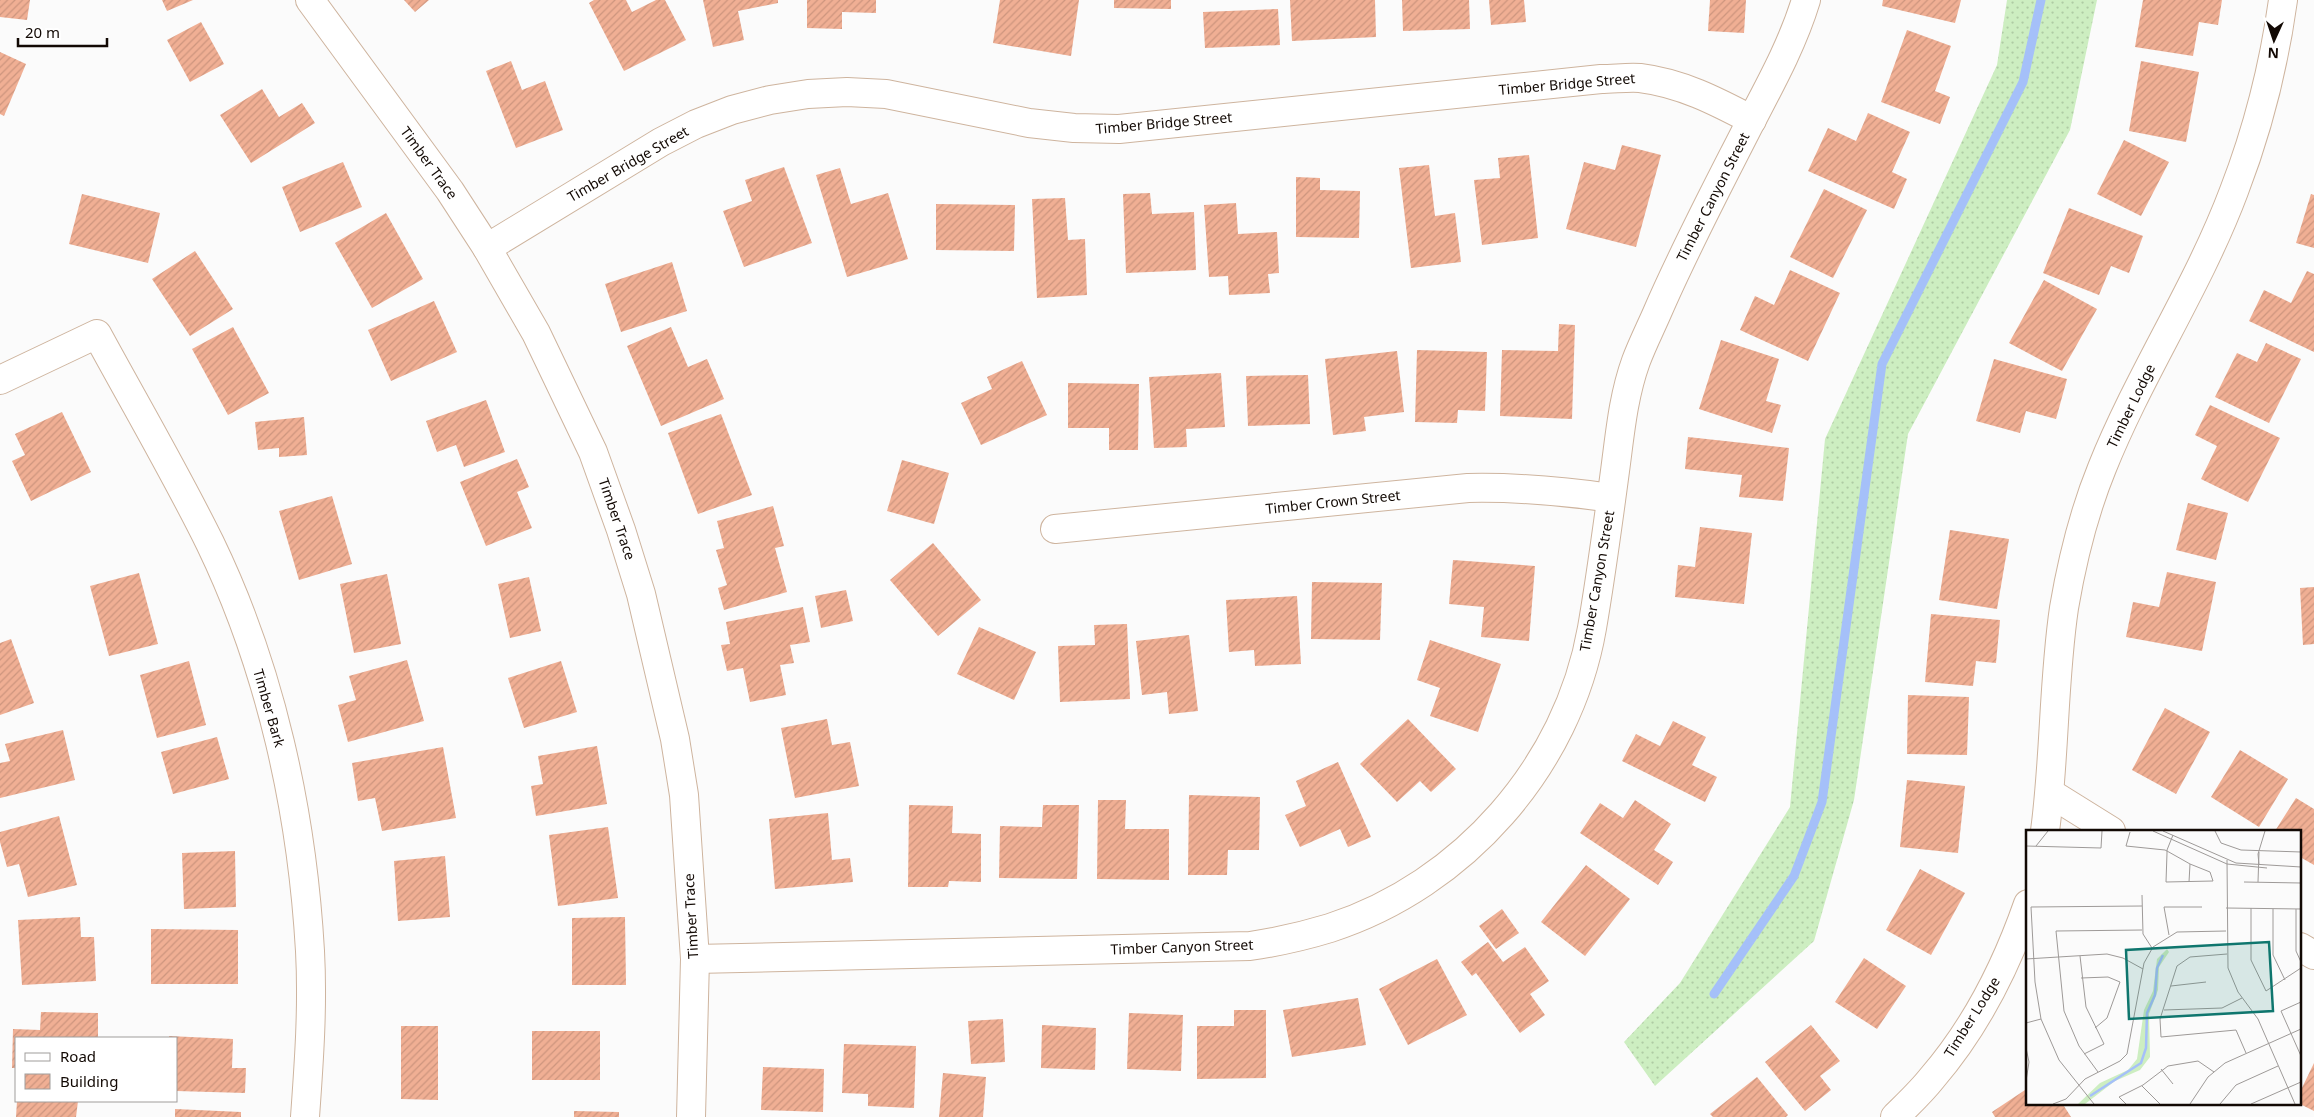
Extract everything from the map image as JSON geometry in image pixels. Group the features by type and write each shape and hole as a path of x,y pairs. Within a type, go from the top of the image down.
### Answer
{"street":[{"name":"Timber Trace","path":"310,0 450,190 487,248 536,333 593,452 621,530 641,594 675,738 684,795 695,959 691,1117"},
{"name":"Timber Canyon Street","path":"695,959 1250,946 1298,937 1332,927 1371,912 1408,892 1443,869 1476,842 1525,787 1547,751 1569,705 1581,673 1591,632 1624,402 1636,362 1681,259 1786,54 1806,0"},
{"name":"Timber Lodge","path":"2046,830 2064,608 2079,538 2101,469 2130,404 2200,268 2234,192 2261,113 2279,32 2283,0"},
{"name":"Timber Bridge Street","path":"487,248 661,142 696,124 732,110 760,102 808,94 847,92 886,94 1029,123 1074,128 1119,129 1601,79 1638,78 1676,84 1711,98 1752,120"},
{"name":"Timber Bark","path":"0,380 97,334 210,543 244,624 278,731 299,841 310,952 309,1064 305,1117"},
{"name":"Timber Crown Street","path":"1055,529 1468,488 1512,487 1548,489 1611,498"},
{"path":"2050,793 2109,830"},
{"name":"Timber Lodge","path":"1896,1117 1932,1078 1964,1035 1992,990 2015,942 2026,910"},
{"path":"2302,948 2314,955"}],"green space":[{"path":"2007,0 2097,0 2070,130 1908,434 1854,800 1814,941 1655,1086 1624,1042 1680,983 1790,807 1825,439 1997,65"}],"building":[{"path":"0,0 30,0 27,20 0,17"},
{"path":"162,0 193,0 167,11"},
{"path":"404,0 429,0 415,12"},
{"path":"594,0 626,0 632,12 656,0 665,0 686,40 624,71 589,3"},
{"path":"703,0 778,0 778,3 738,11 744,40 713,47"},
{"path":"807,0 876,0 876,13 842,12 842,29 807,28"},
{"path":"1000,0 1079,0 1071,56 993,43"},
{"path":"1114,0 1171,0 1171,9 1114,8"},
{"path":"1290,0 1375,0 1376,37 1292,41"},
{"path":"1402,0 1469,0 1470,29 1403,31"},
{"path":"1489,0 1524,0 1526,22 1491,25"},
{"path":"1710,0 1746,0 1744,33 1708,31"},
{"path":"1883,0 1961,0 1955,23 1882,6"},
{"path":"2143,0 2222,0 2218,25 2199,22 2193,56 2135,47"},
{"path":"1278,9 1280,45 1205,48 1203,12"},
{"path":"201,22 224,64 190,82 167,40"},
{"path":"1907,30 1951,46 1935,91 1950,97 1940,124 1881,102"},
{"path":"0,52 26,64 4,116 0,114"},
{"path":"511,61 522,90 545,81 563,130 516,148 486,71"},
{"path":"2141,61 2199,72 2186,142 2129,131"},
{"path":"262,89 279,117 302,103 315,123 251,163 220,115"},
{"path":"1868,113 1910,132 1892,172 1907,179 1894,209 1808,171 1828,128 1856,141"},
{"path":"2124,140 2169,162 2141,216 2097,194"},
{"path":"1622,145 1661,155 1636,247 1566,229 1584,162 1615,170"},
{"path":"1529,155 1538,238 1482,245 1474,180 1500,178 1498,158"},
{"path":"343,162 362,207 300,232 282,187"},
{"path":"1429,165 1435,216 1455,213 1461,262 1411,268 1399,168"},
{"path":"784,167 812,243 744,267 723,211 752,201 745,180"},
{"path":"840,168 851,204 888,193 908,259 847,277 816,175"},
{"path":"1296,177 1320,178 1320,190 1360,191 1359,238 1296,237"},
{"path":"1824,189 1867,210 1833,278 1790,257"},
{"path":"1150,193 1152,214 1194,212 1196,270 1126,273 1123,194"},
{"path":"82,194 160,213 148,263 69,244"},
{"path":"2311,194 2314,195 2314,248 2296,243"},
{"path":"1065,198 1068,240 1085,239 1087,295 1037,298 1032,199"},
{"path":"1236,203 1238,234 1277,232 1279,273 1268,274 1270,293 1229,295 1228,276 1209,277 1204,205"},
{"path":"936,204 1015,205 1014,251 936,250"},
{"path":"2069,208 2143,236 2129,273 2111,266 2099,295 2043,273"},
{"path":"386,213 423,279 372,308 335,243"},
{"path":"195,251 233,309 190,336 152,279"},
{"path":"672,262 687,311 621,332 605,284"},
{"path":"1790,270 1840,293 1808,361 1740,330 1755,296 1774,305"},
{"path":"2307,271 2314,274 2314,352 2249,321 2264,290 2291,303"},
{"path":"2044,280 2097,309 2062,371 2009,343"},
{"path":"434,301 457,352 391,381 368,330"},
{"path":"1559,324 1575,325 1572,419 1500,416 1502,350 1558,351"},
{"path":"233,327 269,393 228,415 192,349"},
{"path":"671,327 688,367 707,359 724,399 661,426 627,346"},
{"path":"1721,340 1779,359 1766,401 1781,405 1772,433 1699,409"},
{"path":"2266,343 2301,359 2269,423 2215,397 2237,353 2257,362"},
{"path":"1417,350 1487,352 1485,411 1458,410 1457,423 1415,422"},
{"path":"1397,351 1404,412 1364,417 1366,431 1333,435 1325,359"},
{"path":"1994,359 2067,379 2056,419 2026,411 2020,433 1976,421"},
{"path":"1022,361 1047,415 981,445 961,403 992,389 987,377"},
{"path":"1221,373 1225,427 1186,429 1187,447 1154,448 1149,377"},
{"path":"1308,375 1310,424 1248,426 1246,376"},
{"path":"1068,383 1139,384 1138,450 1109,450 1109,428 1068,428"},
{"path":"486,400 505,452 464,467 456,445 437,452 426,421"},
{"path":"2210,405 2280,438 2248,502 2201,479 2217,446 2195,435"},
{"path":"62,412 91,472 31,501 12,461 25,455 15,434"},
{"path":"721,414 752,495 698,514 668,433"},
{"path":"304,417 307,455 279,457 279,448 258,450 255,422"},
{"path":"1688,437 1789,448 1783,501 1739,497 1742,475 1685,469"},
{"path":"517,459 529,487 517,492 532,528 486,546 460,482"},
{"path":"902,460 949,473 934,524 887,511"},
{"path":"332,496 352,564 299,580 279,511"},
{"path":"2188,503 2228,513 2216,560 2176,550"},
{"path":"773,506 784,546 775,548 787,592 724,610 718,588 727,585 716,550 724,548 717,521"},
{"path":"1700,527 1752,533 1744,604 1675,597 1678,565 1695,567"},
{"path":"1950,530 2009,539 1997,609 1939,600"},
{"path":"933,543 981,600 938,636 890,580"},
{"path":"1453,560 1535,566 1529,641 1481,637 1484,607 1449,604"},
{"path":"2167,572 2216,582 2202,651 2126,637 2133,602 2159,607"},
{"path":"139,573 158,644 109,656 90,586"},
{"path":"387,574 401,644 354,653 340,584"},
{"path":"529,577 541,631 510,638 498,584"},
{"path":"1312,582 1382,583 1380,640 1311,639"},
{"path":"2314,587 2314,644 2303,645 2300,588"},
{"path":"846,590 853,621 821,628 815,596"},
{"path":"1297,596 1301,664 1255,666 1254,650 1229,652 1226,600"},
{"path":"803,607 810,642 790,645 794,663 780,665 786,695 750,702 743,668 727,671 721,645 730,644 726,622"},
{"path":"1931,614 2000,620 1996,663 1976,661 1973,686 1925,682"},
{"path":"1127,624 1130,699 1060,702 1058,646 1095,645 1094,625"},
{"path":"979,627 1036,652 1014,700 957,674"},
{"path":"1189,635 1198,711 1169,714 1167,692 1142,695 1136,641"},
{"path":"11,639 34,703 0,715 0,643"},
{"path":"1430,640 1501,664 1478,732 1430,716 1440,688 1417,680"},
{"path":"407,660 424,721 348,742 338,705 356,700 349,676"},
{"path":"189,661 206,725 157,738 140,675"},
{"path":"561,661 577,712 524,728 508,678"},
{"path":"1908,695 1969,697 1967,755 1907,754"},
{"path":"2165,708 2210,732 2176,794 2132,770"},
{"path":"827,719 832,745 850,742 859,786 795,798 781,728"},
{"path":"1408,719 1456,769 1431,792 1420,781 1397,802 1360,764"},
{"path":"1673,721 1706,737 1692,765 1717,777 1705,802 1622,761 1636,734 1660,746"},
{"path":"63,730 75,780 0,798 0,763 10,761 5,744"},
{"path":"217,737 229,779 173,794 161,752"},
{"path":"597,746 607,804 536,816 531,786 543,784 538,756"},
{"path":"443,747 456,818 382,831 375,798 358,801 352,763"},
{"path":"2240,750 2288,779 2259,827 2211,797"},
{"path":"1338,762 1371,837 1348,847 1340,829 1300,847 1285,815 1306,806 1296,781"},
{"path":"1907,780 1965,786 1958,853 1900,847"},
{"path":"1189,795 1260,797 1259,850 1228,850 1227,875 1188,875"},
{"path":"2296,798 2314,809 2314,865 2302,858 2302,830 2276,830"},
{"path":"1098,800 1126,800 1125,829 1169,829 1169,880 1097,879"},
{"path":"1635,800 1671,824 1654,850 1673,862 1658,885 1580,833 1600,803 1623,818"},
{"path":"909,805 953,806 952,833 981,834 981,882 949,881 948,887 908,887"},
{"path":"1043,805 1079,805 1077,879 999,878 1000,826 1042,827"},
{"path":"828,813 832,860 850,858 853,882 775,889 769,819"},
{"path":"59,816 77,885 28,897 19,864 7,867 0,842 0,832"},
{"path":"608,827 618,898 558,906 549,835"},
{"path":"235,851 236,907 184,909 182,853"},
{"path":"445,856 450,917 398,921 394,861"},
{"path":"1586,865 1630,899 1585,956 1541,922"},
{"path":"1920,869 1965,893 1931,955 1886,930"},
{"path":"1502,909 1519,933 1496,949 1479,926"},
{"path":"80,917 81,937 94,937 96,981 22,985 18,920"},
{"path":"625,917 626,985 572,985 572,918"},
{"path":"151,929 238,930 238,984 151,984"},
{"path":"1488,942 1503,962 1525,947 1549,981 1530,994 1545,1015 1520,1033 1476,973 1472,976 1461,962"},
{"path":"1864,958 1906,986 1877,1029 1835,1002"},
{"path":"1437,959 1467,1015 1408,1045 1379,989"},
{"path":"1358,998 1366,1045 1292,1057 1283,1010"},
{"path":"1234,1010 1266,1010 1266,1078 1197,1079 1197,1026 1234,1026"},
{"path":"41,1012 98,1013 98,1037 15,1037 15,1068 12,1068 13,1029 40,1030"},
{"path":"1129,1013 1183,1015 1181,1071 1127,1069"},
{"path":"1003,1019 1005,1062 971,1064 968,1021"},
{"path":"1042,1025 1096,1028 1095,1070 1041,1068"},
{"path":"1811,1025 1840,1061 1820,1076 1831,1090 1805,1111 1765,1062"},
{"path":"401,1026 438,1026 438,1100 401,1099"},
{"path":"532,1031 600,1031 600,1080 532,1080"},
{"path":"169,1036 233,1039 232,1068 246,1068 245,1093 178,1091 178,1037"},
{"path":"844,1044 916,1046 914,1108 868,1106 868,1094 842,1093"},
{"path":"2314,1063 2314,1111 2300,1104 2302,1104 2302,1088"},
{"path":"763,1067 824,1069 823,1112 761,1110"},
{"path":"943,1073 986,1077 983,1117 939,1117"},
{"path":"1757,1077 1788,1115 1786,1117 1713,1117 1710,1114"},
{"path":"2026,1089 2026,1104 2063,1104 2071,1117 1995,1117 1992,1112"},
{"path":"17,1102 78,1102 76,1117 16,1117"},
{"path":"175,1109 241,1112 241,1117 175,1117"},
{"path":"574,1111 619,1112 619,1117 574,1117"}],"waterway":[{"path":"1714,994 1794,876 1822,802 1882,364 2023,82 2041,0"}]}
